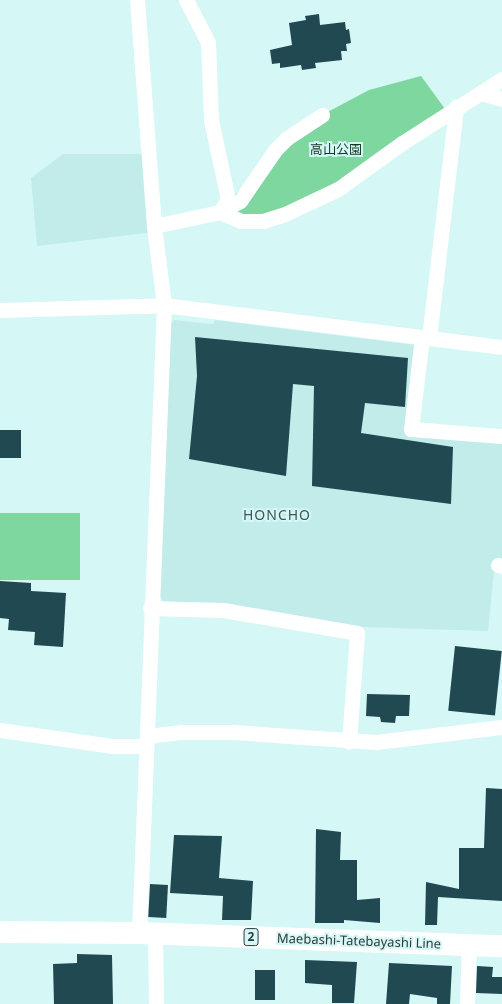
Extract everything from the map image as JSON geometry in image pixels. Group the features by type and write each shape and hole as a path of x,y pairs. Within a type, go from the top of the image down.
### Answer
{"main road":[{"name":"Maebashi-Tatebayashi Line","path":"0,932 147,934 502,946"}],"street":[{"path":"137,0 154,226 164,305 150,608 146,741 147,934 156,1004"},
{"path":"186,0 208,42 211,120 228,199 220,212"},
{"path":"220,212 241,221 263,221 287,213 338,189 456,108 502,79"},
{"path":"482,93 502,99"},
{"path":"456,108 426,338 411,429 502,436"},
{"path":"154,226 220,212 240,201 283,142 322,115"},
{"path":"0,310 164,305 502,347"},
{"path":"150,608 223,610 357,632 349,742"},
{"path":"0,730 112,746 146,741 182,732 233,732 349,742 391,740 502,726"},
{"path":"467,1004 469,945"}],"shaded area":[{"path":"63,154 148,154 155,232 37,246 31,178"},
{"path":"174,320 213,324 215,320 415,345 405,433 502,441 502,562 495,562 488,631 364,627 225,606 165,604 160,596 171,324"}],"green space":[{"name":"高山公園","path":"421,76 448,113 338,189 263,221 220,212 270,156 322,115 369,90"},
{"path":"0,513 80,513 80,580 0,580"}],"building":[{"path":"319,14 320,25 345,22 346,30 349,29 351,43 346,44 347,51 341,51 342,60 315,63 316,68 302,70 301,65 280,68 280,63 272,64 270,50 292,45 289,23 306,20 305,16"},
{"path":"195,337 408,358 405,407 365,403 361,433 453,447 451,504 312,486 314,386 293,384 286,476 189,459 197,376"},
{"path":"0,430 21,430 21,458 0,458"},
{"path":"0,581 31,583 31,591 66,593 63,647 34,645 35,632 8,630 9,619 0,618"},
{"path":"455,646 502,651 495,716 448,711"},
{"path":"367,694 410,695 409,716 396,716 395,723 381,722 380,717 366,716"},
{"path":"486,788 502,789 502,901 438,897 437,925 425,925 426,882 459,889 459,848 484,848"},
{"path":"316,829 341,832 340,860 357,860 357,900 380,898 380,923 344,920 344,923 315,923"},
{"path":"174,835 222,836 219,878 253,881 251,920 222,920 223,896 170,893"},
{"path":"150,884 168,885 166,918 148,917"},
{"path":"77,954 112,955 113,1004 54,1004 53,964 77,963"},
{"path":"305,960 357,962 354,1003 332,1003 332,985 305,983"},
{"path":"389,963 452,966 450,1004 437,1004 437,998 410,994 409,1004 386,1004"},
{"path":"477,966 493,967 492,977 502,977 502,994 476,993"},
{"path":"255,970 275,970 275,1000 255,1000"}],"district":[{"name":"HONCHO","path":"277,515"}]}
